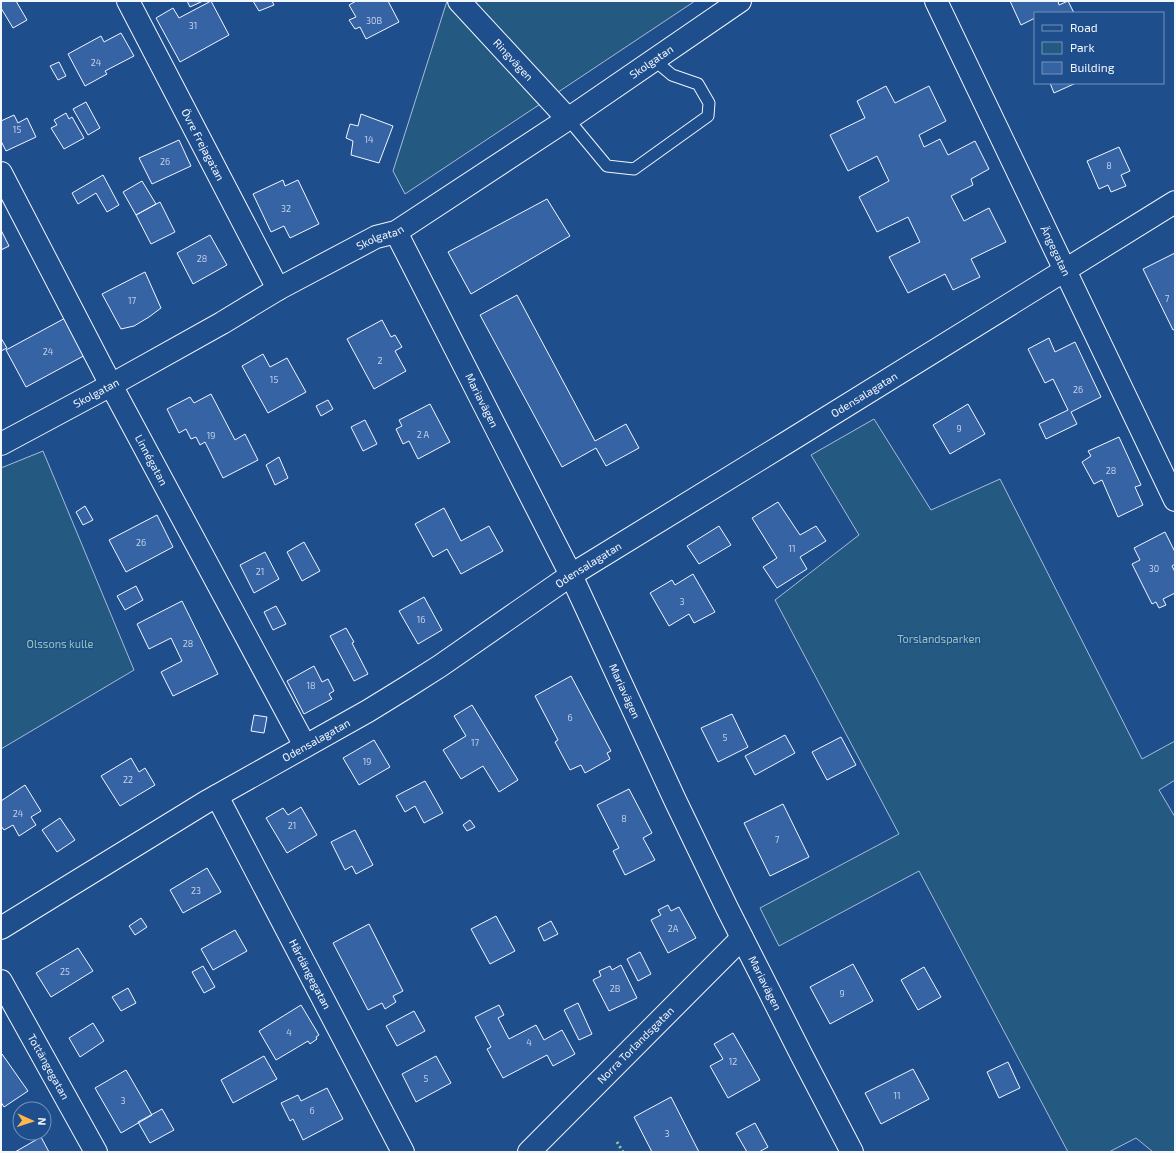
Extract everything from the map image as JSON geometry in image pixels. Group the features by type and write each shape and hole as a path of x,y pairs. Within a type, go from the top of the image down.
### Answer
{"street":[{"name":"Övre Frejagatan","path":"128,1 278,289"},
{"name":"Ringvägen","path":"459,1 568,119"},
{"name":"Skolgatan","path":"1,444 222,323 278,289 376,237 396,232 568,119 740,1"},
{"name":"Ängegatan","path":"936,1 1175,500"},
{"name":"Linnégatan","path":"1,173 111,385 304,746"},
{"name":"Odensalagatan","path":"1,928 217,796 368,711 440,666 571,575 1175,202"},
{"name":"Mariavägen","path":"396,232 571,575 742,938 852,1152"},
{"name":"Hårdängegatan","path":"217,796 403,1152"},
{"name":"Norra Torlandsgatan","path":"530,1152 742,938"},
{"name":"Tottängegatan","path":"1,980 96,1152"}],"lane":[{"path":"568,119 607,166 634,169 708,116 709,103 698,84 672,75 654,60"}],"green space":[{"path":"447,1 695,1 405,194 393,171"},
{"name":"Torslandsparken","path":"874,419 931,510 1000,479 1142,759 1175,741 1175,780 1159,790 1175,817 1175,1152 1153,1152 1136,1138 1109,1152 1068,1152 919,871 779,946 760,908 899,834 775,600 859,535 811,455"},
{"name":"Olssons kulle","path":"43,451 134,670 1,749 1,468"}],"building":[{"path":"1,1 16,1 27,20 13,28 1,8"},
{"path":"187,1 203,1 190,7"},
{"path":"211,1 229,35 180,62 156,18 173,8 179,18"},
{"path":"253,1 272,1 274,5 259,11"},
{"path":"356,1 388,1 399,22 366,39 360,27 355,29 349,20 356,17 349,5"},
{"path":"1010,1 1058,1 1059,5 1068,1 1074,12 1034,12 1034,18 1021,25"},
{"path":"121,33 134,56 105,71 107,74 85,86 68,54 101,36 104,42"},
{"path":"59,62 66,76 58,80 50,66"},
{"path":"1050,84 1074,84 1054,93"},
{"path":"886,86 895,103 929,86 946,121 919,135 924,147 940,139 948,155 975,141 989,169 971,179 973,185 951,196 964,221 989,208 1006,242 971,259 980,277 953,290 945,274 908,293 889,257 920,242 908,217 877,232 859,197 889,181 877,156 848,171 830,135 865,118 857,101"},
{"path":"86,102 100,128 88,135 73,109"},
{"path":"66,113 69,119 72,117 84,138 64,149 51,128 57,125 54,120"},
{"path":"361,114 393,126 379,163 351,155 353,141 346,138 350,124 358,126"},
{"path":"14,115 18,123 27,118 36,137 6,151 1,141 1,121"},
{"path":"179,140 191,166 152,184 139,158"},
{"path":"1119,147 1130,171 1121,175 1126,186 1111,192 1108,185 1099,189 1087,161"},
{"path":"103,175 119,205 107,212 96,193 78,204 72,193"},
{"path":"283,180 285,186 298,180 319,224 290,238 284,226 271,232 253,194"},
{"path":"142,181 156,204 136,215 123,192"},
{"path":"547,199 570,236 471,294 448,252"},
{"path":"160,202 175,232 151,244 136,215"},
{"path":"1,230 9,246 1,250"},
{"path":"210,235 227,265 193,284 177,253"},
{"path":"1175,253 1175,329 1173,330 1143,269"},
{"path":"145,272 161,308 134,326 121,329 102,294"},
{"path":"517,295 595,441 626,424 639,448 606,466 596,448 562,467 480,315"},
{"path":"69,316 89,353 26,387 6,350"},
{"path":"382,320 391,337 395,335 402,347 395,351 406,371 374,389 347,339"},
{"path":"1,338 7,348 1,351"},
{"path":"1049,338 1055,352 1075,342 1101,397 1071,412 1077,424 1046,439 1039,424 1068,410 1053,379 1045,383 1028,349"},
{"path":"263,354 270,367 287,358 306,392 268,413 242,366"},
{"path":"211,394 235,440 245,434 258,460 223,478 205,442 200,445 196,437 191,439 186,429 179,433 167,409 190,397 194,403"},
{"path":"328,400 333,409 321,416 316,406"},
{"path":"430,404 450,442 418,459 409,441 403,444 396,429 402,426 399,420"},
{"path":"968,404 985,434 950,454 933,425"},
{"path":"365,420 377,444 363,451 351,427"},
{"path":"1119,437 1141,485 1135,487 1143,505 1118,517 1102,480 1094,484 1082,462 1091,456 1088,451"},
{"path":"279,457 288,478 275,485 266,465"},
{"path":"778,502 800,535 816,526 826,541 800,557 807,569 777,588 763,567 777,558 752,518"},
{"path":"85,506 93,520 83,525 76,512"},
{"path":"444,508 461,541 489,526 503,551 461,574 447,549 433,557 415,524"},
{"path":"157,515 173,547 126,572 109,540"},
{"path":"719,526 731,545 699,564 687,546"},
{"path":"1165,532 1175,552 1175,564 1172,566 1175,572 1175,593 1163,599 1166,605 1159,608 1156,602 1152,604 1132,564 1140,560 1134,548"},
{"path":"304,542 320,571 302,581 287,552"},
{"path":"265,552 279,579 254,593 240,565"},
{"path":"693,574 715,612 694,623 689,614 669,626 650,593 672,580 675,585"},
{"path":"136,586 143,600 125,610 117,596"},
{"path":"424,597 442,630 418,644 399,611"},
{"path":"182,601 218,674 173,696 161,672 182,661 171,638 149,649 137,624"},
{"path":"276,606 286,624 273,630 264,612"},
{"path":"346,628 368,674 354,681 330,636"},
{"path":"314,666 322,682 328,679 334,691 329,694 332,699 304,714 287,681"},
{"path":"571,676 611,751 607,753 610,759 585,773 581,765 570,770 555,742 558,740 535,696"},
{"path":"472,705 518,780 499,792 483,766 461,779 443,750 466,736 454,716"},
{"path":"732,714 748,747 718,762 701,728"},
{"path":"254,715 267,717 264,733 251,731"},
{"path":"785,735 795,753 755,775 745,756"},
{"path":"841,737 856,765 827,780 812,752"},
{"path":"374,740 390,767 359,785 343,758"},
{"path":"131,758 139,772 145,768 155,785 120,806 101,776"},
{"path":"425,781 443,813 424,823 415,806 405,812 396,796"},
{"path":"25,785 41,811 31,817 36,825 19,836 13,825 4,830 1,826 1,801"},
{"path":"629,789 652,833 643,838 655,860 625,875 613,851 619,848 597,805"},
{"path":"783,804 809,857 770,876 744,823"},
{"path":"301,807 317,835 287,853 266,818 283,808 288,815"},
{"path":"60,818 75,840 57,852 42,830"},
{"path":"470,820 475,827 467,831 463,825"},
{"path":"355,830 373,865 356,874 352,866 345,870 331,842"},
{"path":"207,868 221,892 183,913 170,890"},
{"path":"668,905 671,911 679,907 696,938 668,953 651,920 661,915 658,910"},
{"path":"496,916 515,951 490,964 471,929"},
{"path":"141,918 147,927 135,935 129,926"},
{"path":"551,921 558,934 544,941 538,928"},
{"path":"369,924 403,991 393,996 396,1002 385,1009 382,1003 368,1010 333,943"},
{"path":"235,930 247,951 213,970 201,949"},
{"path":"78,948 93,971 51,997 36,973"},
{"path":"640,952 651,974 638,981 627,959"},
{"path":"853,964 873,1001 830,1024 810,987"},
{"path":"621,965 637,998 609,1011 593,980 601,976 599,971 610,966 612,970"},
{"path":"203,966 215,987 204,993 192,972"},
{"path":"924,967 941,997 918,1010 901,980"},
{"path":"128,988 136,1003 121,1011 112,997"},
{"path":"578,1003 592,1034 579,1040 564,1010"},
{"path":"301,1005 319,1035 316,1037 317,1039 310,1044 308,1041 276,1060 259,1031"},
{"path":"499,1005 504,1015 498,1018 509,1039 536,1025 544,1040 562,1030 575,1054 553,1066 547,1055 503,1078 487,1049 491,1047 475,1017"},
{"path":"414,1011 425,1031 397,1046 386,1026"},
{"path":"93,1023 104,1041 80,1057 69,1038"},
{"path":"733,1033 760,1080 728,1098 710,1066 723,1059 714,1044"},
{"path":"2,1054 28,1091 4,1107 1,1102"},
{"path":"264,1056 277,1079 233,1103 221,1080"},
{"path":"436,1056 451,1083 416,1102 402,1074"},
{"path":"1008,1062 1020,1088 999,1098 987,1072"},
{"path":"913,1069 929,1099 881,1124 865,1093"},
{"path":"126,1070 152,1115 121,1133 95,1088"},
{"path":"327,1088 343,1119 303,1140 293,1119 290,1121 281,1103 298,1095 301,1101"},
{"path":"671,1097 699,1152 652,1152 634,1117"},
{"path":"162,1109 174,1130 150,1143 138,1122"},
{"path":"755,1123 768,1147 759,1152 747,1152 736,1133"},
{"path":"34,1141 43,1141 49,1152 15,1152"}],"hedge":[{"path":"617,1142 623,1152"}]}
